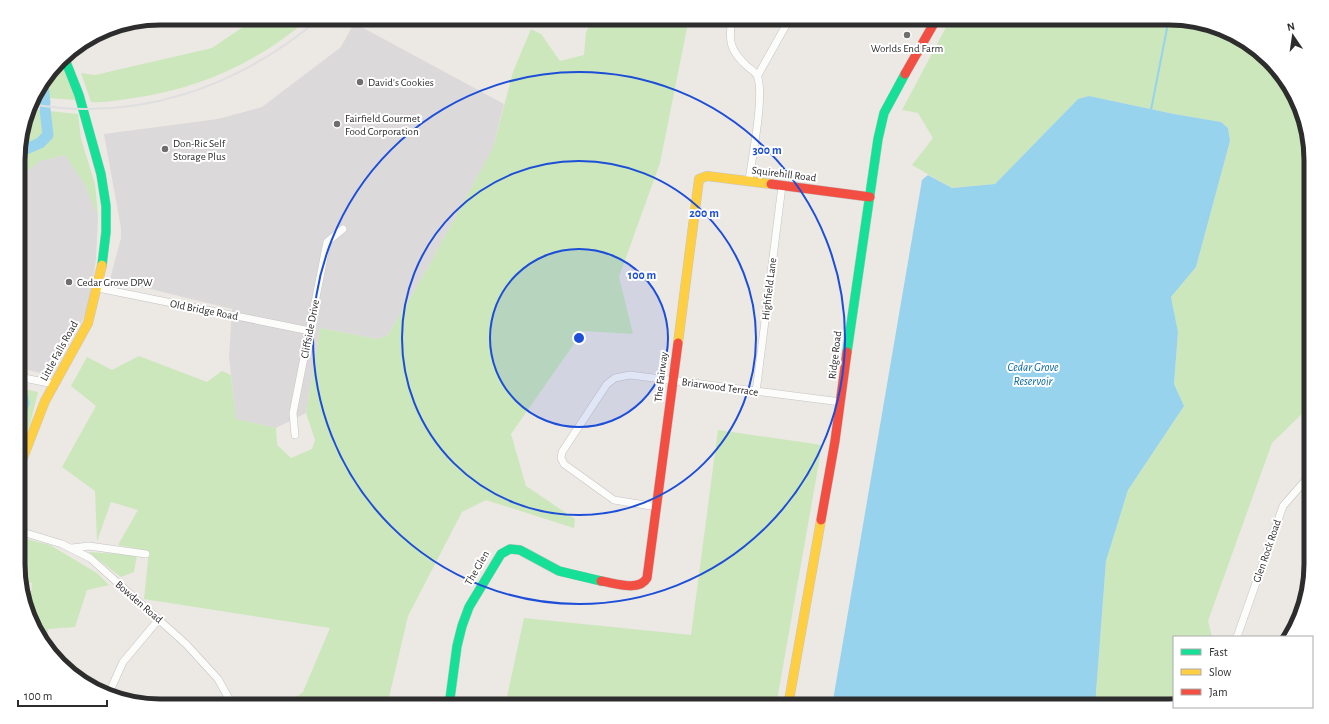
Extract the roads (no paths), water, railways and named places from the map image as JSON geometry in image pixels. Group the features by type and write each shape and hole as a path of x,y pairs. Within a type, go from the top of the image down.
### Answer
{"street":[{"path":"731,25 729,34 733,49 740,59 758,76 761,91 749,181"},
{"path":"758,76 786,25"},
{"name":"Ridge Road","path":"789,699 841,402 856,285 878,140 884,113 933,25"},
{"name":"Little Falls Road","path":"25,452 34,427 54,384 88,323 98,288 106,232 105,196 101,174 81,102 66,62"},
{"name":"Squirehill Road","path":"698,182 701,177 705,176 870,197"},
{"name":"The Fairway","path":"648,575 698,182"},
{"name":"Highfield Lane","path":"756,392 782,186"},
{"name":"Cliffside Drive","path":"295,435 293,413 327,242 343,229"},
{"name":"Old Bridge Road","path":"98,288 310,331"},
{"name":"Briarwood Terrace","path":"657,507 621,502 610,498 564,464 561,458 564,449 604,388 615,378 630,375 841,402"},
{"path":"25,379 54,384"},
{"name":"Glen Rock Road","path":"1237,636 1284,506 1304,482"},
{"name":"Bowden Road","path":"25,533 53,540 90,558 159,619 218,679 229,699"},
{"path":"72,548 89,546 146,554"},
{"name":"The Glen","path":"450,699 457,646 465,616 497,558 502,552 509,549 517,549 554,569 592,579 638,586 646,581 648,575"},
{"path":"110,689 123,662 159,619"}],"water":[{"name":"Cedar Grove Reservoir","path":"1089,96 1174,114 1221,122 1228,128 1230,141 1196,267 1171,297 1178,332 1174,384 1184,406 1128,490 1106,561 1096,699 833,699 922,180 928,175 952,188 995,184 1078,99"}],"waterway":[{"path":"1151,110 1168,25"},
{"path":"44,91 45,103"},
{"path":"25,149 40,143 48,135 45,109"}],"railway":[{"path":"37,105 71,109 109,108 148,103 185,94 221,81 256,63 289,42 311,25"}],"place":[{"name":"Worlds End Farm","path":"907,35"},
{"name":"David's Cookies","path":"360,82"},
{"name":"Fairfield Gourmet Food Corporation","path":"337,124"},
{"name":"Don-Ric Self Storage Plus","path":"165,149"},
{"name":"Cedar Grove DPW","path":"69,282"}]}
